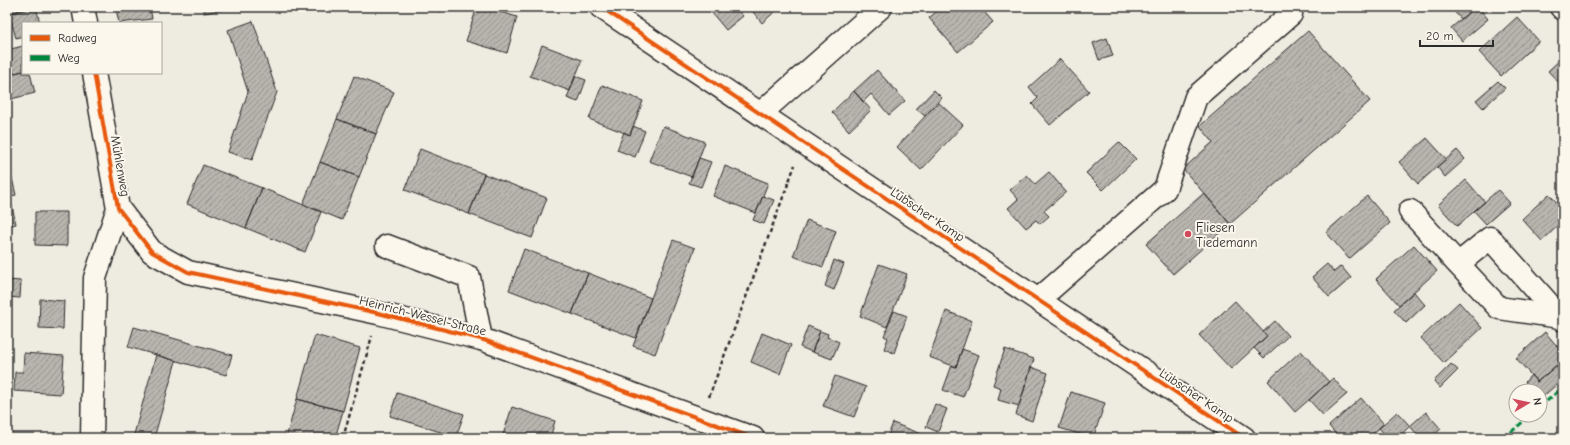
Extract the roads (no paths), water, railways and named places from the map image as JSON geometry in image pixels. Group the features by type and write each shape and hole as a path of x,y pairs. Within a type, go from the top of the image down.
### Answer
{"street":[{"path":"83,7 86,22"},
{"name":"Lübscher Kamp","path":"601,7 1244,438"},
{"path":"761,113 881,7"},
{"path":"1038,300 1165,189 1196,97 1291,14"},
{"name":"Mühlenweg","path":"94,74 118,208 152,252"},
{"name":"Mühlenweg","path":"92,438 95,278 118,208"},
{"path":"1410,211 1499,308 1562,318"},
{"path":"1458,264 1490,238 1562,318"},
{"path":"387,246 469,277 481,338"},
{"name":"Heinrich-Wessel-Straße","path":"152,252 188,272 378,313 481,338 702,418 743,436"}],"place":[{"name":"Fliesen Tiedemann","path":"1188,234"}]}
